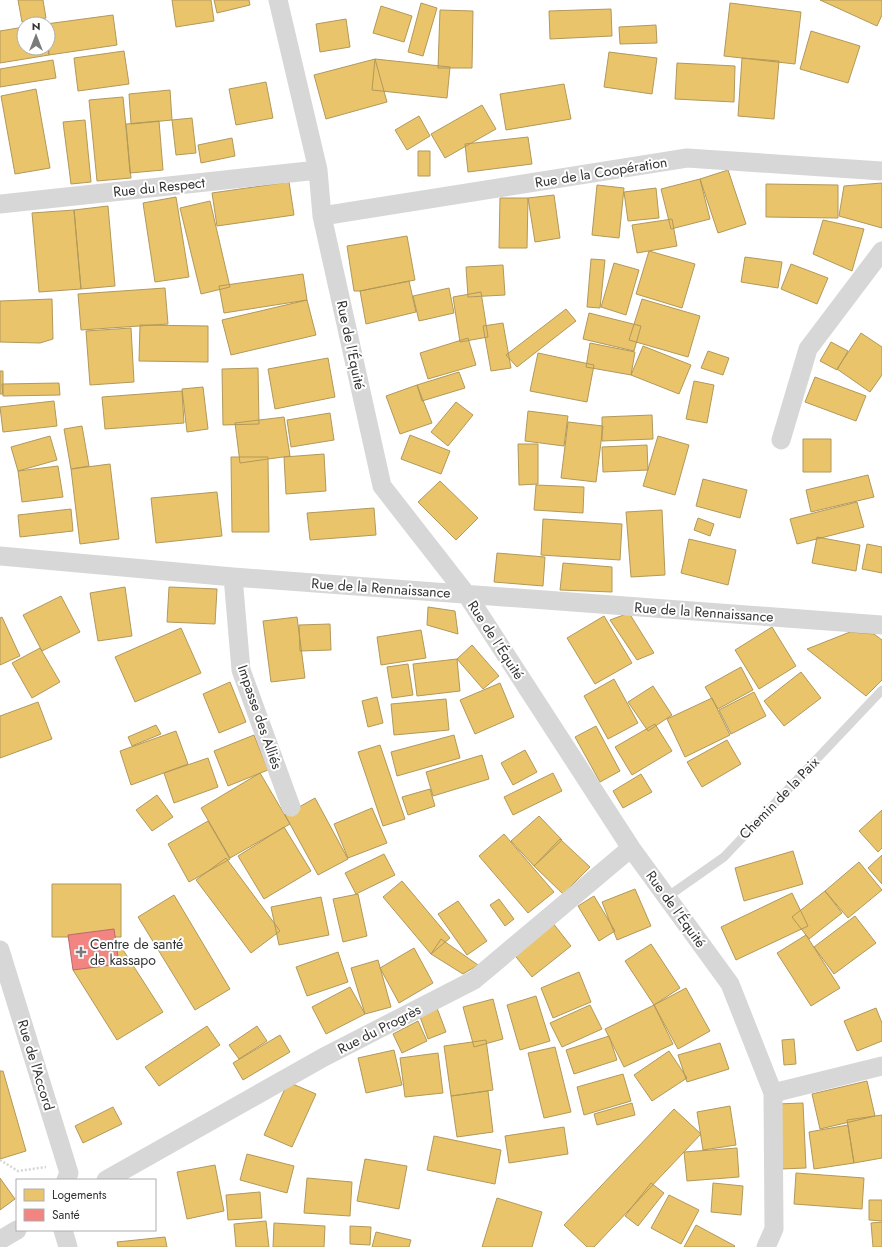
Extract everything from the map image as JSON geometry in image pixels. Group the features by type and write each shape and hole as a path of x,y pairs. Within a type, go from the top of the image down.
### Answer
{"street":[{"name":"Rue de l'Équité","path":"278,0 318,170 322,216 382,486 467,595 631,848 730,984 772,1093 774,1229 766,1247"},
{"name":"Rue de la Coopération","path":"322,216 688,158 882,171"},
{"name":"Rue du Respect","path":"0,204 318,170"},
{"path":"781,440 808,349 882,251"},
{"name":"Rue de la Rennaissance","path":"0,556 233,577 882,625"},
{"name":"Impasse des Alliés","path":"233,577 241,670 291,807"},
{"name":"Rue du Progrès","path":"108,1179 324,1057 474,980 631,848"},
{"name":"Rue de l'Accord","path":"0,950 66,1172"},
{"path":"772,1093 882,1066"},
{"path":"0,1240 16,1231"},
{"path":"63,1231 68,1247"}],"lane":[{"name":"Chemin de la Paix","path":"667,897 724,857 882,690"}],"path":[{"path":"0,1160 18,1171 66,1172"}],"building: Logements":[{"path":"18,0 43,0 46,16 21,16"},
{"path":"172,0 211,0 214,21 176,27"},
{"path":"214,0 249,0 250,5 217,13"},
{"path":"820,0 882,0 882,15 877,26"},
{"path":"421,3 437,8 423,56 408,52"},
{"path":"730,3 801,12 795,64 724,56"},
{"path":"381,6 412,16 404,42 373,33"},
{"path":"611,9 612,36 550,39 549,11"},
{"path":"440,10 473,11 472,68 438,68"},
{"path":"113,15 117,45 56,54 56,23"},
{"path":"346,19 350,47 320,52 316,24"},
{"path":"656,25 657,43 620,44 619,27"},
{"path":"16,28 16,56 43,56 0,63 0,31"},
{"path":"811,31 860,46 848,83 800,69"},
{"path":"124,51 129,84 78,91 74,58"},
{"path":"609,52 657,58 652,94 604,87"},
{"path":"742,58 779,61 774,119 738,116"},
{"path":"375,59 450,67 447,98 372,90"},
{"path":"375,59 387,102 326,119 314,75"},
{"path":"53,60 56,78 0,87 0,69"},
{"path":"677,63 735,66 734,102 675,99"},
{"path":"266,82 273,118 236,125 229,89"},
{"path":"564,84 571,119 506,130 500,94"},
{"path":"36,89 50,168 15,174 1,96"},
{"path":"170,90 172,120 131,124 129,94"},
{"path":"123,97 131,178 97,181 89,100"},
{"path":"482,105 496,129 445,158 431,134"},
{"path":"419,116 430,136 407,150 395,130"},
{"path":"192,118 196,153 176,155 172,120"},
{"path":"85,120 91,182 71,184 63,122"},
{"path":"159,121 163,170 130,173 126,124"},
{"path":"528,137 532,164 468,172 465,144"},
{"path":"232,138 235,156 201,163 198,145"},
{"path":"418,151 430,151 430,176 418,176"},
{"path":"728,170 746,224 718,233 700,179"},
{"path":"700,179 710,219 671,229 661,189"},
{"path":"289,182 294,215 217,226 212,193"},
{"path":"882,183 882,228 839,216 844,186"},
{"path":"766,184 838,185 838,218 766,217"},
{"path":"597,185 624,188 619,238 592,235"},
{"path":"656,188 659,218 628,221 624,192"},
{"path":"554,195 560,238 535,242 528,198"},
{"path":"176,197 189,277 155,282 143,203"},
{"path":"500,198 528,198 527,248 499,248"},
{"path":"210,201 230,287 201,294 180,208"},
{"path":"108,206 115,286 81,289 74,210"},
{"path":"74,210 81,289 39,292 32,213"},
{"path":"672,219 677,246 637,253 632,225"},
{"path":"823,220 864,229 852,271 813,254"},
{"path":"407,236 415,280 354,291 347,246"},
{"path":"649,251 695,264 682,308 636,294"},
{"path":"745,257 782,262 778,288 741,282"},
{"path":"591,259 605,260 600,308 587,307"},
{"path":"614,263 639,270 626,315 601,307"},
{"path":"791,264 828,278 817,304 781,289"},
{"path":"503,265 505,295 468,297 466,267"},
{"path":"303,274 307,300 224,313 219,286"},
{"path":"409,281 416,312 366,324 360,291"},
{"path":"165,288 168,324 81,330 78,294"},
{"path":"449,288 454,313 419,321 413,296"},
{"path":"481,292 488,337 460,342 453,297"},
{"path":"52,299 53,339 40,343 0,342 0,301"},
{"path":"642,299 700,316 688,357 629,340"},
{"path":"307,300 316,335 231,355 222,320"},
{"path":"566,309 576,321 517,367 506,355"},
{"path":"589,313 641,326 634,351 583,339"},
{"path":"503,323 511,368 491,371 483,326"},
{"path":"140,325 208,326 208,362 139,361"},
{"path":"131,328 134,382 90,385 86,331"},
{"path":"861,333 882,347 882,375 870,392 837,369"},
{"path":"468,338 476,365 428,379 420,353"},
{"path":"831,342 848,351 837,370 820,361"},
{"path":"590,343 635,352 631,375 586,367"},
{"path":"643,346 691,365 679,394 631,375"},
{"path":"708,351 729,358 723,375 701,368"},
{"path":"538,353 594,365 587,402 530,391"},
{"path":"328,358 335,397 275,409 268,369"},
{"path":"258,368 259,424 223,425 222,369"},
{"path":"0,371 3,371 3,394 0,394"},
{"path":"459,372 465,388 422,401 417,385"},
{"path":"815,377 866,396 856,421 805,402"},
{"path":"694,381 714,385 707,423 686,419"},
{"path":"59,383 60,395 3,396 2,384"},
{"path":"417,385 432,423 400,434 386,396"},
{"path":"203,387 208,429 187,432 182,389"},
{"path":"182,391 184,423 105,429 102,397"},
{"path":"54,401 57,426 3,432 0,407"},
{"path":"456,402 473,415 448,446 431,432"},
{"path":"528,411 568,416 564,446 525,441"},
{"path":"330,413 334,440 291,447 287,420"},
{"path":"652,415 653,439 602,441 602,417"},
{"path":"284,417 290,456 240,463 235,423"},
{"path":"568,422 603,426 596,482 561,478"},
{"path":"82,426 89,466 71,469 64,429"},
{"path":"410,435 450,451 441,474 401,459"},
{"path":"50,436 57,460 18,471 11,447"},
{"path":"658,436 689,445 675,495 643,486"},
{"path":"803,439 831,439 831,472 803,472"},
{"path":"518,444 538,444 538,484 519,485"},
{"path":"647,445 648,470 603,472 602,447"},
{"path":"324,454 326,491 286,494 284,457"},
{"path":"231,457 268,457 269,532 232,532"},
{"path":"110,464 119,539 80,544 71,469"},
{"path":"58,466 63,497 22,502 18,471"},
{"path":"868,475 874,497 811,512 806,490"},
{"path":"703,479 747,490 740,518 696,506"},
{"path":"440,481 478,518 456,540 418,502"},
{"path":"536,485 584,487 583,513 534,510"},
{"path":"217,492 222,536 156,543 151,498"},
{"path":"857,502 864,527 797,544 790,519"},
{"path":"374,508 376,535 310,540 307,513"},
{"path":"71,509 73,531 20,537 18,515"},
{"path":"662,510 665,575 631,577 626,512"},
{"path":"698,518 714,524 710,536 694,530"},
{"path":"543,519 622,524 620,560 541,555"},
{"path":"817,537 860,545 856,571 812,563"},
{"path":"689,539 736,550 728,585 681,573"},
{"path":"867,544 882,547 882,573 862,569"},
{"path":"497,553 545,557 543,586 494,582"},
{"path":"563,563 612,567 612,592 560,590"},
{"path":"125,587 132,636 98,641 90,593"},
{"path":"169,587 217,589 215,624 167,622"},
{"path":"61,596 80,632 42,651 23,615"},
{"path":"428,607 455,611 458,634 427,625"},
{"path":"629,613 654,653 637,660 610,620"},
{"path":"604,616 632,663 595,684 567,638"},
{"path":"2,617 20,656 0,665 0,618"},
{"path":"297,617 305,678 271,682 263,621"},
{"path":"330,624 331,650 300,651 299,625"},
{"path":"772,627 796,666 759,689 735,650"},
{"path":"181,628 201,673 135,702 115,657"},
{"path":"421,630 426,658 381,665 377,637"},
{"path":"850,632 874,634 882,640 882,680 866,696 807,649"},
{"path":"472,645 499,676 483,689 457,659"},
{"path":"40,648 60,682 32,698 12,663"},
{"path":"457,659 460,691 417,696 413,664"},
{"path":"408,664 413,695 392,698 387,667"},
{"path":"741,667 753,690 718,709 705,687"},
{"path":"801,672 821,698 784,726 764,701"},
{"path":"614,679 638,723 608,739 584,696"},
{"path":"230,682 246,722 219,733 203,694"},
{"path":"500,683 514,717 475,734 460,700"},
{"path":"653,686 672,715 648,731 628,702"},
{"path":"754,692 766,716 731,734 719,710"},
{"path":"377,697 383,723 368,727 362,701"},
{"path":"712,698 730,735 685,757 667,719"},
{"path":"446,699 449,730 394,735 391,704"},
{"path":"38,702 52,739 0,758 0,716"},
{"path":"655,724 672,751 632,775 615,747"},
{"path":"156,725 161,734 132,746 128,737"},
{"path":"596,726 620,771 600,782 575,737"},
{"path":"176,731 188,764 131,785 120,751"},
{"path":"254,735 268,770 228,786 214,751"},
{"path":"454,735 460,758 397,776 391,752"},
{"path":"727,740 741,764 702,787 687,762"},
{"path":"380,745 405,819 383,826 358,752"},
{"path":"525,750 537,772 513,785 501,763"},
{"path":"482,755 489,779 433,796 426,772"},
{"path":"208,758 218,787 174,803 164,773"},
{"path":"260,773 290,824 230,858 201,808"},
{"path":"553,773 562,791 513,815 504,797"},
{"path":"641,774 652,792 623,808 613,791"},
{"path":"430,789 435,806 408,815 402,797"},
{"path":"157,795 173,817 152,831 136,810"},
{"path":"315,798 348,859 318,875 285,815"},
{"path":"372,808 387,843 348,858 334,824"},
{"path":"882,810 882,848 878,852 859,831"},
{"path":"539,816 562,840 534,866 511,841"},
{"path":"208,821 230,859 189,882 168,844"},
{"path":"284,827 311,871 264,899 238,856"},
{"path":"504,834 554,892 528,913 479,856"},
{"path":"560,839 590,867 563,894 534,866"},
{"path":"793,851 803,884 744,901 735,868"},
{"path":"384,854 395,875 356,894 345,873"},
{"path":"882,855 882,884 868,868"},
{"path":"226,858 280,931 251,953 196,880"},
{"path":"859,862 882,890 848,918 825,891"},
{"path":"402,881 450,938 431,954 383,897"},
{"path":"52,884 121,884 121,937 52,937"},
{"path":"635,889 651,926 617,940 602,902"},
{"path":"825,891 842,913 809,939 792,917"},
{"path":"792,893 808,926 736,960 721,927"},
{"path":"358,894 367,936 343,942 333,899"},
{"path":"174,895 230,989 195,1010 138,917"},
{"path":"594,896 615,931 599,941 578,906"},
{"path":"321,897 329,935 279,945 271,907"},
{"path":"499,899 514,919 505,926 490,905"},
{"path":"458,901 487,941 467,955 438,914"},
{"path":"855,916 876,943 834,974 814,947"},
{"path":"552,922 571,946 532,977 513,953"},
{"path":"806,935 840,988 811,1006 777,953"},
{"path":"441,939 478,965 463,974 431,954"},
{"path":"118,942 163,1012 117,1040 73,970"},
{"path":"651,944 680,988 654,1005 625,961"},
{"path":"414,948 433,983 399,1003 380,968"},
{"path":"338,952 348,982 307,996 296,967"},
{"path":"378,960 391,1007 365,1014 351,968"},
{"path":"579,972 591,1002 553,1018 541,988"},
{"path":"350,987 365,1014 326,1034 312,1007"},
{"path":"686,988 710,1031 678,1049 654,1005"},
{"path":"536,996 550,1041 520,1050 507,1005"},
{"path":"493,999 503,1039 474,1047 463,1007"},
{"path":"590,1005 602,1029 562,1047 550,1023"},
{"path":"654,1005 673,1044 624,1067 605,1029"},
{"path":"437,1008 446,1032 428,1039 419,1014"},
{"path":"876,1008 882,1023 882,1041 857,1051 844,1021"},
{"path":"418,1021 427,1041 402,1053 393,1034"},
{"path":"207,1026 220,1045 159,1086 145,1067"},
{"path":"257,1026 267,1041 239,1059 229,1045"},
{"path":"280,1035 290,1052 243,1080 233,1063"},
{"path":"609,1036 617,1060 574,1074 566,1050"},
{"path":"794,1039 796,1064 784,1065 782,1040"},
{"path":"486,1040 493,1090 451,1096 444,1046"},
{"path":"720,1043 729,1069 687,1082 678,1055"},
{"path":"555,1047 571,1112 544,1118 528,1053"},
{"path":"394,1050 402,1085 366,1093 358,1058"},
{"path":"669,1051 687,1078 652,1101 634,1075"},
{"path":"438,1053 443,1093 405,1097 400,1058"},
{"path":"0,1071 3,1071 26,1151 0,1159"},
{"path":"623,1074 631,1101 584,1115 577,1087"},
{"path":"867,1081 875,1116 820,1129 812,1094"},
{"path":"288,1082 316,1094 292,1147 264,1135"},
{"path":"488,1091 493,1132 457,1137 451,1096"},
{"path":"632,1103 635,1115 597,1125 594,1114"},
{"path":"803,1103 806,1168 780,1169 777,1104"},
{"path":"730,1106 736,1145 703,1150 697,1112"},
{"path":"113,1107 122,1124 83,1143 75,1126"},
{"path":"674,1109 701,1134 594,1247 587,1247 564,1225"},
{"path":"882,1115 882,1158 854,1163 847,1120"},
{"path":"848,1125 854,1163 814,1169 809,1132"},
{"path":"564,1127 568,1154 509,1163 505,1136"},
{"path":"434,1136 501,1150 495,1184 427,1170"},
{"path":"737,1148 739,1177 687,1181 684,1152"},
{"path":"247,1154 294,1166 287,1193 240,1180"},
{"path":"365,1159 407,1166 399,1209 357,1201"},
{"path":"215,1165 224,1211 187,1219 177,1172"},
{"path":"796,1173 864,1178 862,1209 794,1204"},
{"path":"0,1178 15,1199 0,1210"},
{"path":"307,1178 352,1182 350,1216 304,1213"},
{"path":"651,1183 664,1193 638,1226 625,1216"},
{"path":"713,1183 743,1186 741,1215 711,1212"},
{"path":"260,1192 262,1218 228,1220 226,1195"},
{"path":"669,1195 699,1210 681,1244 651,1228"},
{"path":"497,1198 542,1212 532,1247 482,1247"},
{"path":"869,1200 882,1200 882,1221 869,1220"},
{"path":"266,1221 269,1247 236,1247 234,1224"},
{"path":"882,1222 882,1247 873,1247 871,1223"},
{"path":"274,1223 325,1226 324,1247 273,1247"},
{"path":"696,1225 735,1246 684,1247"},
{"path":"350,1226 371,1227 370,1245 350,1244"},
{"path":"376,1232 411,1240 409,1247 372,1247"},
{"path":"165,1237 167,1247 118,1247 117,1242"}],"building: Santé":[{"path":"114,929 119,964 73,970 68,935"}],"place":[{"name":"Centre de santé de kassapo","path":"81,952"}]}
